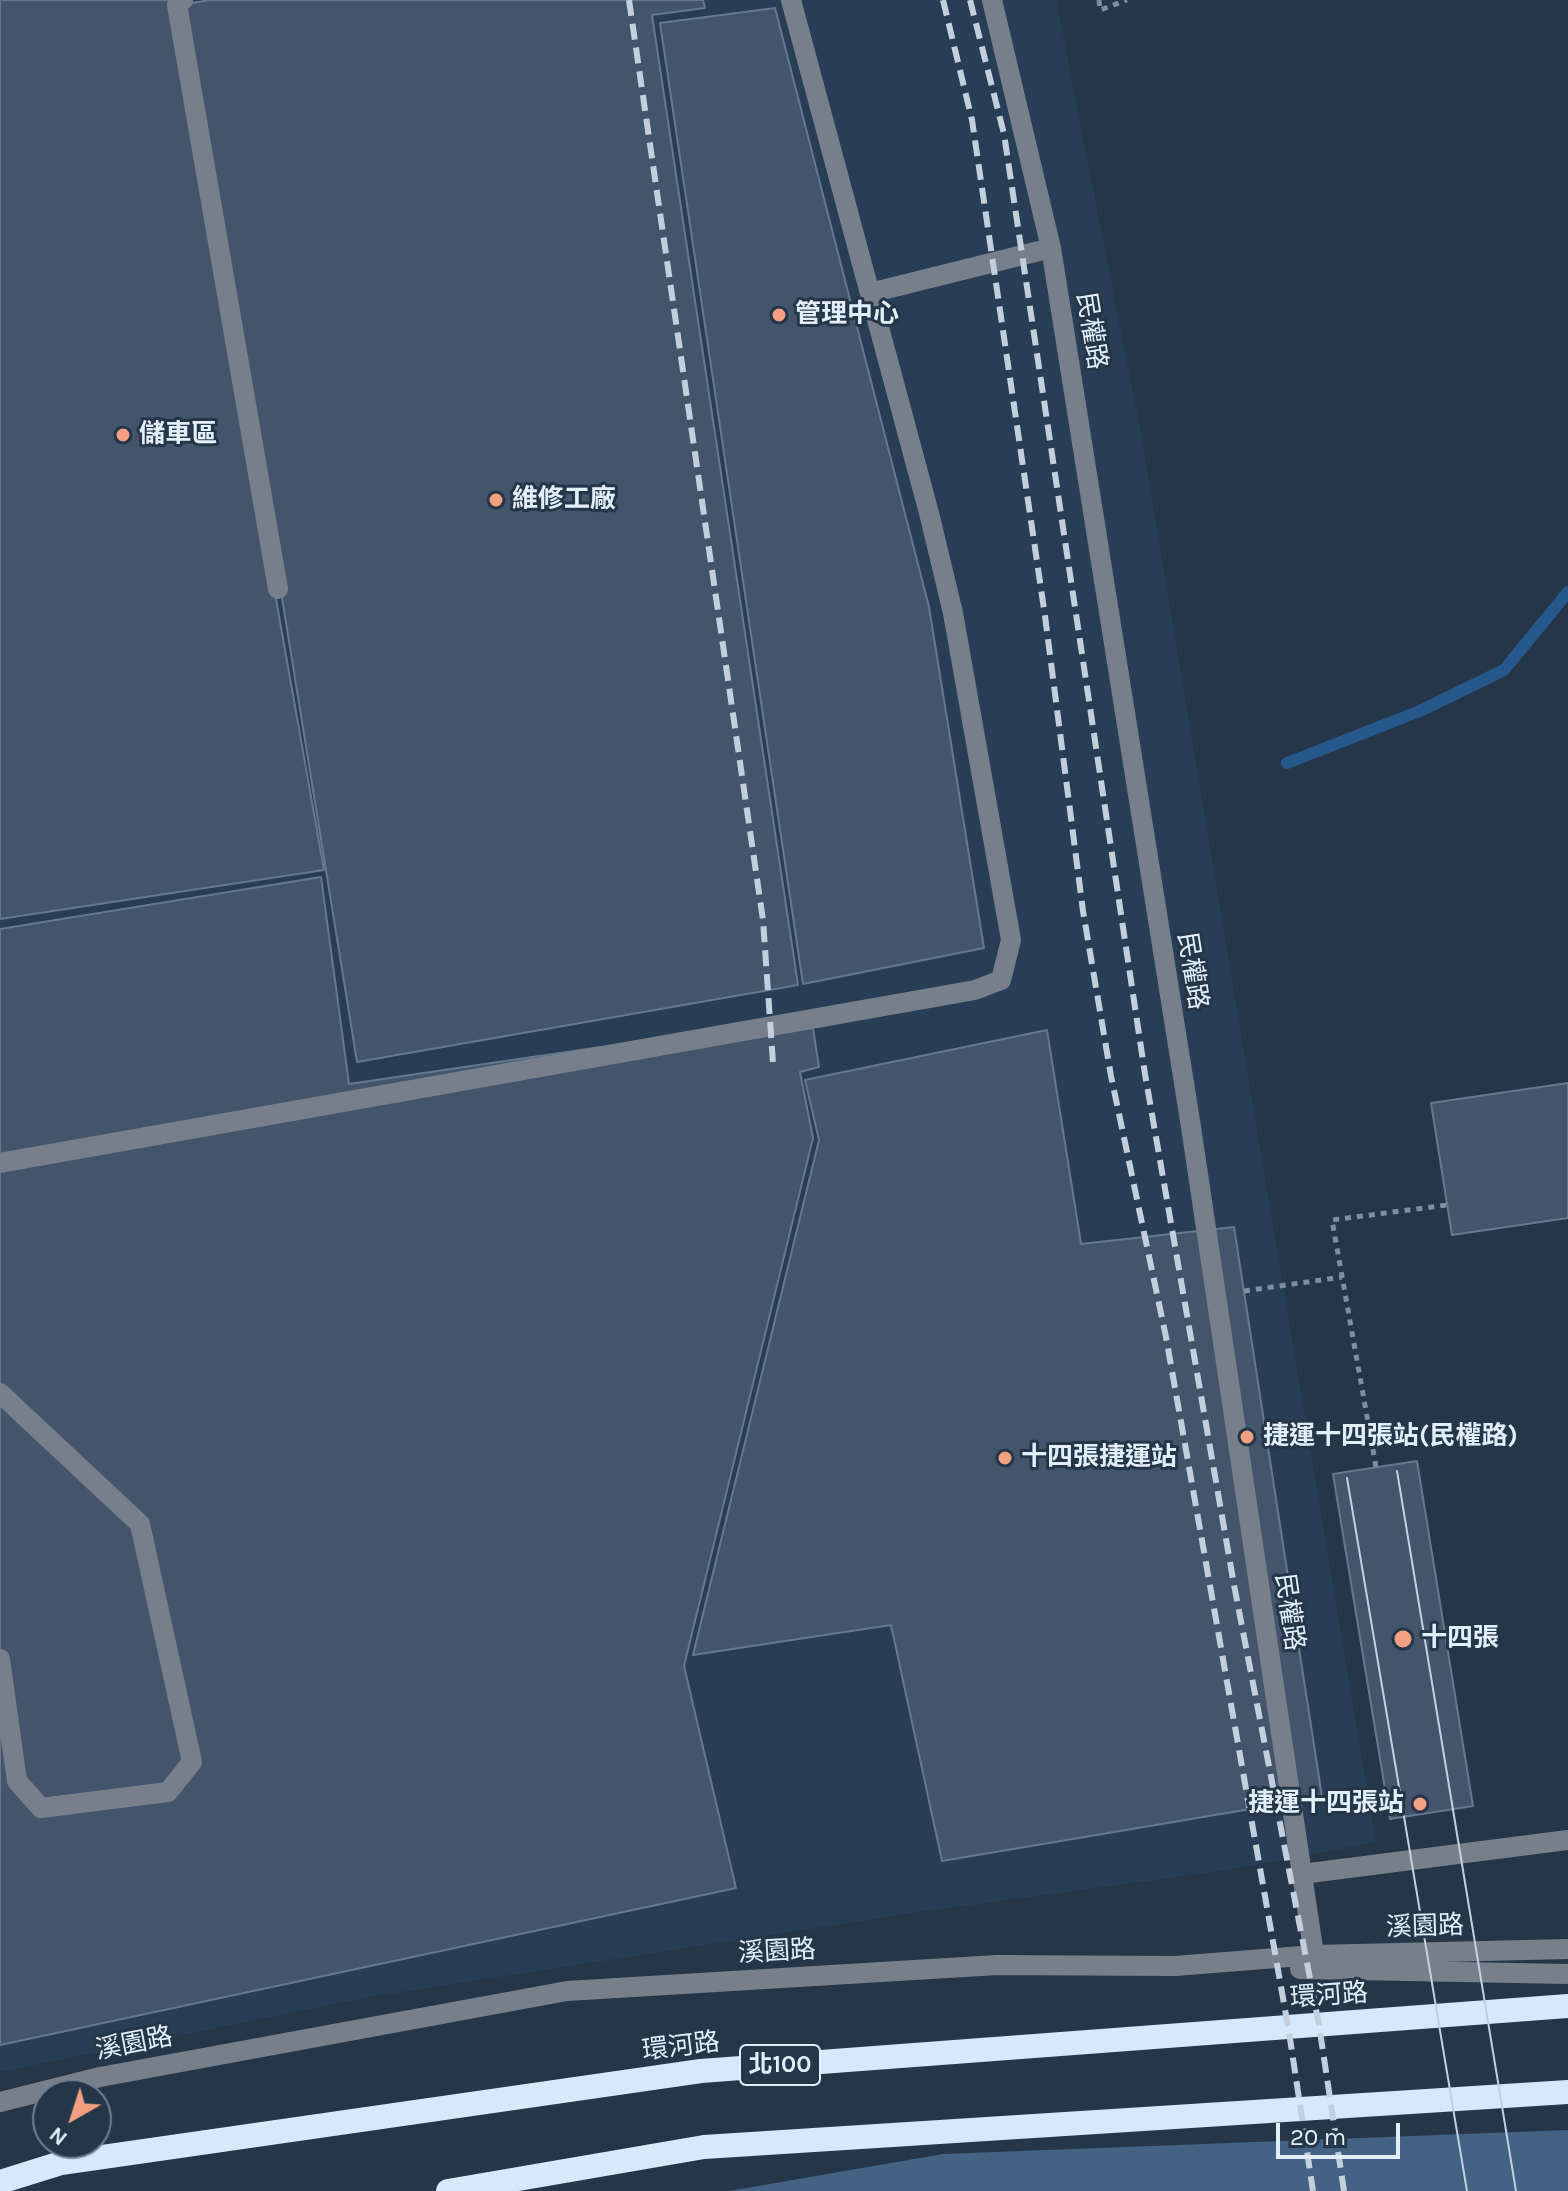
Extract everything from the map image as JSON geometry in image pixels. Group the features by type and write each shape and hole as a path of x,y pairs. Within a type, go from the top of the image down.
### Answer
{"highway":[{"name":"環河路","path":"0,2182 61,2163 701,2071 1568,2006"},
{"path":"448,2191 704,2147 1568,2092"}],"street":[{"path":"183,0 177,5 278,589"},
{"path":"0,1163 975,990 1001,980 1011,940 953,613 791,0"},
{"name":"民權路","path":"992,0 1051,248 1191,1127 1314,1955"},
{"path":"870,293 1051,248"},
{"path":"0,1393 140,1524 192,1762 168,1792 41,1808 17,1781 0,1659"},
{"path":"1302,1874 1568,1840"},
{"name":"溪園路","path":"0,2102 100,2077 567,1991 997,1965 1175,1966 1314,1955 1568,1949"},
{"path":"1175,1966 1568,1974"}],"path":[{"path":"1099,0 1100,10 1127,0"},
{"path":"1376,1467 1332,1220 1447,1205"},
{"path":"1244,1291 1342,1277"}],"shaded area":[{"path":"0,0 1056,0 1142,438 1376,1842 1228,1870 919,1912 369,1997 0,2072"},
{"path":"1568,2130 1568,2191 729,2191 943,2154"}],"building":[{"name":"儲車區","path":"0,0 170,0 324,870 0,919"},
{"name":"維修工廠","path":"210,0 703,0 705,8 652,15 798,985 357,1062 186,4"},
{"name":"管理中心","path":"775,8 929,607 984,948 803,984 660,23"},
{"path":"321,877 349,1084 811,1016 819,1067 800,1072 813,1138 684,1666 736,1888 0,2045 0,929"},
{"name":"十四張捷運站","path":"1047,1030 1081,1244 1234,1227 1322,1797 942,1861 891,1625 693,1655 819,1140 805,1080"},
{"path":"1568,1083 1568,1218 1452,1235 1431,1103"},
{"path":"1417,1461 1473,1806 1390,1819 1333,1474"}],"waterway":[{"path":"1287,763 1420,711 1504,670 1568,592"}],"tram line":[{"path":"1397,1471 1516,2191"},
{"path":"1347,1478 1467,2191"}],"railway":[{"path":"629,0 763,920 773,1063"},
{"path":"943,0 972,120 1045,616 1083,911 1111,1076 1166,1337 1289,2032 1313,2191"},
{"path":"970,0 1004,134 1145,1074 1234,1585 1319,2025 1344,2191"}],"place":[{"name":"管理中心","path":"779,315"},
{"name":"儲車區","path":"123,435"},
{"name":"維修工廠","path":"496,500"},
{"name":"捷運十四張站(民權路)","path":"1247,1437"},
{"name":"十四張捷運站","path":"1005,1458"},
{"name":"十四張","path":"1403,1639"},
{"name":"捷運十四張站","path":"1420,1804"}]}
